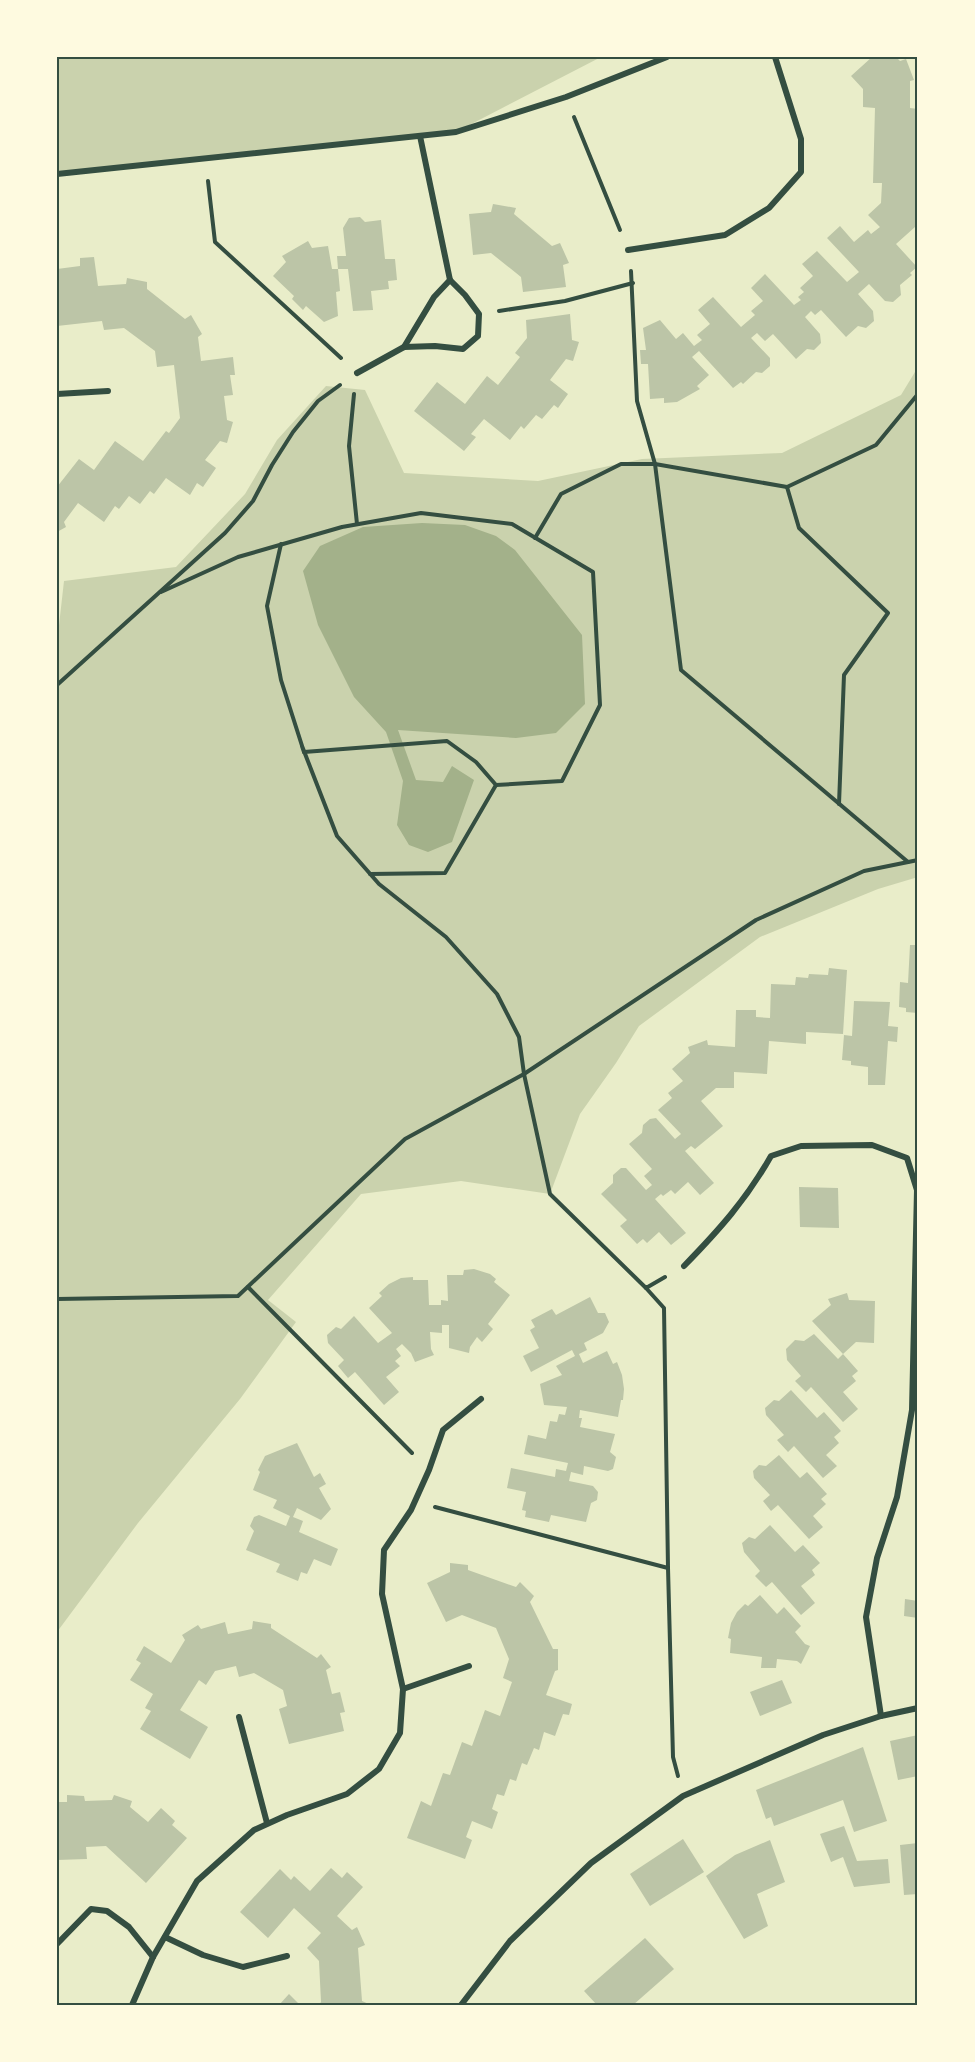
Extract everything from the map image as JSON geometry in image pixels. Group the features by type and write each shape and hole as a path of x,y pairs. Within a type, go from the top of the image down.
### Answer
{"street":[{"path":"57,174 456,132 566,97 667,57"},
{"path":"628,250 725,235 769,208 801,172 801,139 775,57"},
{"path":"357,373 404,347 435,346 463,350 478,336 479,314 450,280 420,136"},
{"path":"404,347 434,297 450,280"},
{"path":"57,394 108,391"},
{"path":"684,1266 723,1226 757,1181 771,1156 801,1146 872,1145 908,1158 917,1190 912,1410 897,1497 877,1558 866,1617 881,1716"},
{"path":"132,2005 153,1957 197,1881 254,1830 267,1823 347,1794 379,1769 400,1733 403,1689 382,1594 384,1550 415,1502 443,1430 481,1399"},
{"path":"403,1689 469,1666"},
{"path":"461,2005 510,1941 591,1863 683,1796 823,1735 881,1716 918,1708"},
{"path":"238,1717 267,1823"},
{"path":"57,1944 91,1909 107,1911 129,1927 153,1957"},
{"path":"165,1937 203,1955 243,1967 287,1956"}],"path":[{"path":"566,97 628,250 633,283 637,401 655,464 681,670 908,862"},
{"path":"206,158 215,242 357,373"},
{"path":"479,314 565,302 633,283"},
{"path":"357,373 349,446 357,524"},
{"path":"57,685 225,533 253,501 293,432 318,401 357,373"},
{"path":"536,538 561,494 621,464 655,464 787,487 876,445 918,394"},
{"path":"787,487 799,528 888,613 844,675 839,805"},
{"path":"161,592 238,557 342,526 422,513 512,524 592,572 600,705 562,781 496,785"},
{"path":"281,544 267,606 281,680 304,752"},
{"path":"304,752 447,741 476,762 496,785"},
{"path":"304,752 302,746 337,836 379,884 446,936 496,994 519,1037 524,1074 550,1194 664,1308 673,1757 683,1796"},
{"path":"370,874 445,873 496,785"},
{"path":"57,1299 238,1296 405,1139 524,1074 756,920 864,871 918,860"},
{"path":"646,1288 684,1266"},
{"path":"248,1287 429,1470"},
{"path":"415,1502 668,1568"}],"shaded area":[{"path":"57,57 601,57 456,132 57,174"},
{"path":"918,367 918,877 878,889 760,937 639,1026 580,1114 550,1194 461,1181 361,1194 268,1300 296,1322 240,1399 138,1523 57,1632 57,643 64,581 176,567 245,494 277,440 326,386 365,390 404,473 538,481 642,459 782,453 901,395"},
{"path":"422,523 465,525 496,536 515,550 582,635 585,704 556,733 516,738 398,730 416,780 443,782 452,766 474,780 452,842 428,852 409,845 397,825 403,781 386,732 354,697 318,625 303,571 320,546 363,527"}],"building":[{"path":"872,57 896,57 900,61 906,59 914,80 910,81 910,108 918,109 918,229 915,227 896,244 917,267 910,273 912,275 900,285 901,295 893,302 885,301 869,284 858,294 873,311 874,321 866,328 858,326 846,337 821,310 815,315 811,311 805,317 820,334 821,343 814,350 807,349 796,359 773,334 765,341 757,333 751,338 770,358 770,366 762,373 756,372 743,384 741,382 733,388 699,351 692,357 709,375 697,386 700,389 677,402 664,403 664,398 650,399 648,364 641,364 640,350 646,350 643,328 660,320 676,339 683,333 694,346 702,340 697,335 710,324 698,310 713,297 741,327 755,315 751,311 763,301 751,288 765,274 794,305 801,300 798,297 804,292 800,288 813,276 802,264 817,251 847,282 859,272 827,238 840,226 854,242 868,230 871,234 880,227 868,215 881,203 882,183 873,183 875,108 863,107 863,89 851,76"},
{"path":"493,204 516,208 514,214 552,246 560,243 569,263 563,265 566,287 523,292 521,277 491,253 473,255 469,214 491,212"},
{"path":"360,217 365,222 381,220 385,259 395,259 397,280 388,281 389,289 371,291 373,310 353,311 348,269 338,269 337,256 346,256 343,228 349,218"},
{"path":"308,241 312,248 328,246 332,269 338,269 340,291 336,292 338,316 324,322 306,306 303,310 292,299 294,296 273,276 286,262 282,256"},
{"path":"94,257 98,286 126,284 127,278 147,282 147,289 185,319 191,315 202,334 198,337 201,361 233,357 235,375 230,375 233,395 224,396 227,420 233,422 227,443 220,441 205,460 216,468 203,487 197,483 190,495 166,478 154,494 150,491 140,504 129,496 119,509 115,506 104,522 78,503 64,522 66,527 57,532 57,487 79,459 94,470 115,441 143,461 166,431 169,433 180,418 174,365 157,367 155,351 124,328 104,330 102,321 57,326 57,269 80,266 80,258"},
{"path":"570,314 572,340 579,342 573,361 566,359 550,380 568,394 558,408 554,405 542,419 536,415 524,429 521,426 510,440 484,419 471,434 476,437 464,451 414,411 437,382 465,404 487,376 498,385 520,357 515,353 527,338 526,320"},
{"path":"910,945 918,945 918,1013 906,1012 906,1008 899,1007 900,982 908,983"},
{"path":"829,968 847,970 843,1034 806,1032 806,1044 769,1041 767,1074 734,1072 734,1088 716,1088 701,1101 723,1126 695,1149 691,1146 685,1151 714,1183 700,1195 688,1182 675,1194 671,1190 663,1196 661,1194 655,1199 686,1233 671,1245 659,1232 647,1243 643,1239 637,1244 620,1226 627,1220 601,1194 613,1183 613,1175 621,1168 626,1168 646,1190 652,1185 644,1176 652,1169 629,1144 642,1133 643,1125 650,1119 656,1118 675,1139 681,1134 658,1110 672,1098 668,1093 683,1081 672,1069 690,1053 688,1047 707,1040 708,1045 735,1047 736,1010 756,1010 756,1017 770,1018 771,984 795,985 796,977 808,978 809,974 828,975"},
{"path":"854,1001 890,1002 888,1026 898,1027 897,1042 888,1041 885,1085 868,1085 868,1067 851,1065 851,1061 842,1060 844,1035 852,1036"},
{"path":"799,1187 838,1188 839,1228 800,1227"},
{"path":"474,1269 490,1274 496,1279 494,1282 510,1295 488,1324 493,1329 482,1342 477,1337 469,1353 449,1348 449,1325 442,1325 442,1333 430,1332 431,1349 434,1355 415,1362 411,1353 402,1344 396,1349 401,1356 395,1361 400,1366 386,1377 399,1392 384,1405 355,1372 348,1378 338,1366 344,1360 328,1343 327,1335 336,1327 341,1329 354,1316 378,1343 392,1333 369,1308 382,1296 379,1293 389,1284 401,1278 413,1277 413,1280 428,1280 429,1305 441,1305 441,1300 448,1301 447,1275 463,1275 464,1270"},
{"path":"847,1293 849,1300 875,1301 874,1343 856,1342 843,1354 812,1321 831,1305 828,1299"},
{"path":"590,1297 598,1313 605,1313 609,1322 603,1333 584,1343 587,1350 579,1354 583,1363 607,1351 613,1364 617,1362 624,1389 618,1417 580,1410 579,1418 582,1418 580,1427 615,1434 610,1452 616,1457 613,1469 608,1471 584,1466 583,1475 571,1472 569,1481 593,1486 598,1492 597,1500 591,1503 586,1522 551,1515 549,1522 525,1517 526,1511 522,1510 526,1492 507,1488 511,1468 555,1477 556,1469 566,1471 568,1463 524,1454 528,1435 546,1439 550,1421 557,1422 559,1414 565,1415 567,1407 544,1405 540,1384 562,1375 556,1366 575,1356 572,1350 531,1372 523,1356 539,1348 530,1330 535,1327 531,1320 552,1309 556,1315"},
{"path":"814,1334 838,1359 843,1354 858,1371 852,1376 856,1381 843,1392 858,1409 843,1422 811,1387 806,1392 795,1381 801,1376 787,1360 786,1349 795,1340 804,1341"},
{"path":"791,1390 817,1418 824,1412 841,1431 834,1437 839,1443 826,1455 837,1466 823,1478 794,1446 788,1452 777,1440 784,1435 766,1415 765,1408 774,1400 779,1401"},
{"path":"297,1443 314,1477 320,1473 326,1484 319,1488 331,1509 321,1520 297,1508 293,1517 303,1521 299,1532 338,1549 331,1566 314,1559 307,1574 301,1572 298,1581 276,1572 280,1564 246,1550 254,1531 250,1526 254,1517 259,1515 286,1526 290,1516 273,1508 277,1500 253,1490 260,1472 258,1470 265,1456"},
{"path":"779,1455 800,1478 807,1472 827,1494 821,1499 826,1504 813,1516 823,1527 809,1539 778,1505 771,1511 763,1501 770,1495 754,1478 753,1471 759,1465 766,1466"},
{"path":"770,1525 795,1552 803,1545 820,1563 812,1570 815,1575 801,1586 815,1603 801,1615 772,1582 766,1587 755,1576 760,1571 744,1552 742,1543 749,1537 755,1539"},
{"path":"450,1563 468,1565 468,1570 516,1587 520,1582 534,1596 530,1602 553,1649 558,1649 558,1670 555,1671 546,1695 572,1704 569,1715 563,1714 555,1736 544,1732 539,1750 534,1748 527,1765 522,1763 516,1781 510,1779 504,1796 497,1794 492,1809 498,1812 492,1829 472,1821 466,1837 472,1840 465,1859 407,1838 421,1801 431,1806 443,1773 450,1775 462,1742 472,1746 485,1710 500,1716 512,1682 503,1678 509,1659 496,1628 462,1615 446,1622 427,1583 450,1572"},
{"path":"760,1595 777,1614 784,1607 801,1626 795,1632 805,1644 810,1646 801,1664 797,1661 777,1659 776,1668 761,1668 762,1657 730,1653 731,1639 728,1638 731,1623 745,1604 748,1606"},
{"path":"905,1599 918,1601 918,1618 904,1616"},
{"path":"253,1621 271,1624 271,1628 317,1658 321,1654 331,1667 326,1670 332,1694 340,1692 345,1712 340,1713 344,1731 289,1744 279,1709 287,1706 283,1690 254,1673 239,1677 236,1666 215,1671 206,1685 199,1680 180,1710 208,1727 190,1759 140,1729 151,1711 145,1708 153,1694 130,1680 141,1663 136,1660 144,1646 171,1663 185,1640 182,1635 198,1625 201,1629 225,1622 228,1634 252,1629"},
{"path":"782,1680 792,1703 760,1716 750,1692"},
{"path":"918,1735 918,1776 898,1780 890,1741"},
{"path":"863,1747 887,1821 854,1832 843,1800 774,1826 771,1817 766,1819 756,1790"},
{"path":"67,1795 84,1796 85,1801 112,1800 114,1795 132,1801 130,1807 148,1822 161,1808 175,1821 172,1825 187,1838 146,1883 106,1846 86,1847 87,1859 57,1860 57,1802 67,1802"},
{"path":"844,1826 857,1861 888,1859 890,1883 854,1887 843,1857 831,1862 820,1834"},
{"path":"683,1839 704,1872 650,1906 630,1874"},
{"path":"770,1840 785,1882 757,1894 768,1926 744,1939 706,1876 735,1855"},
{"path":"918,1843 918,1894 904,1895 900,1845"},
{"path":"331,1868 342,1878 347,1872 363,1887 337,1916 352,1930 357,1927 365,1945 358,1948 362,2001 371,2005 319,2005 321,2002 319,1961 307,1948 321,1933 294,1908 268,1938 240,1912 280,1869 291,1880 294,1876 310,1891"},
{"path":"645,1938 674,1969 633,2005 597,2005 584,1991"},
{"path":"289,1994 300,2005 279,2005"}]}
